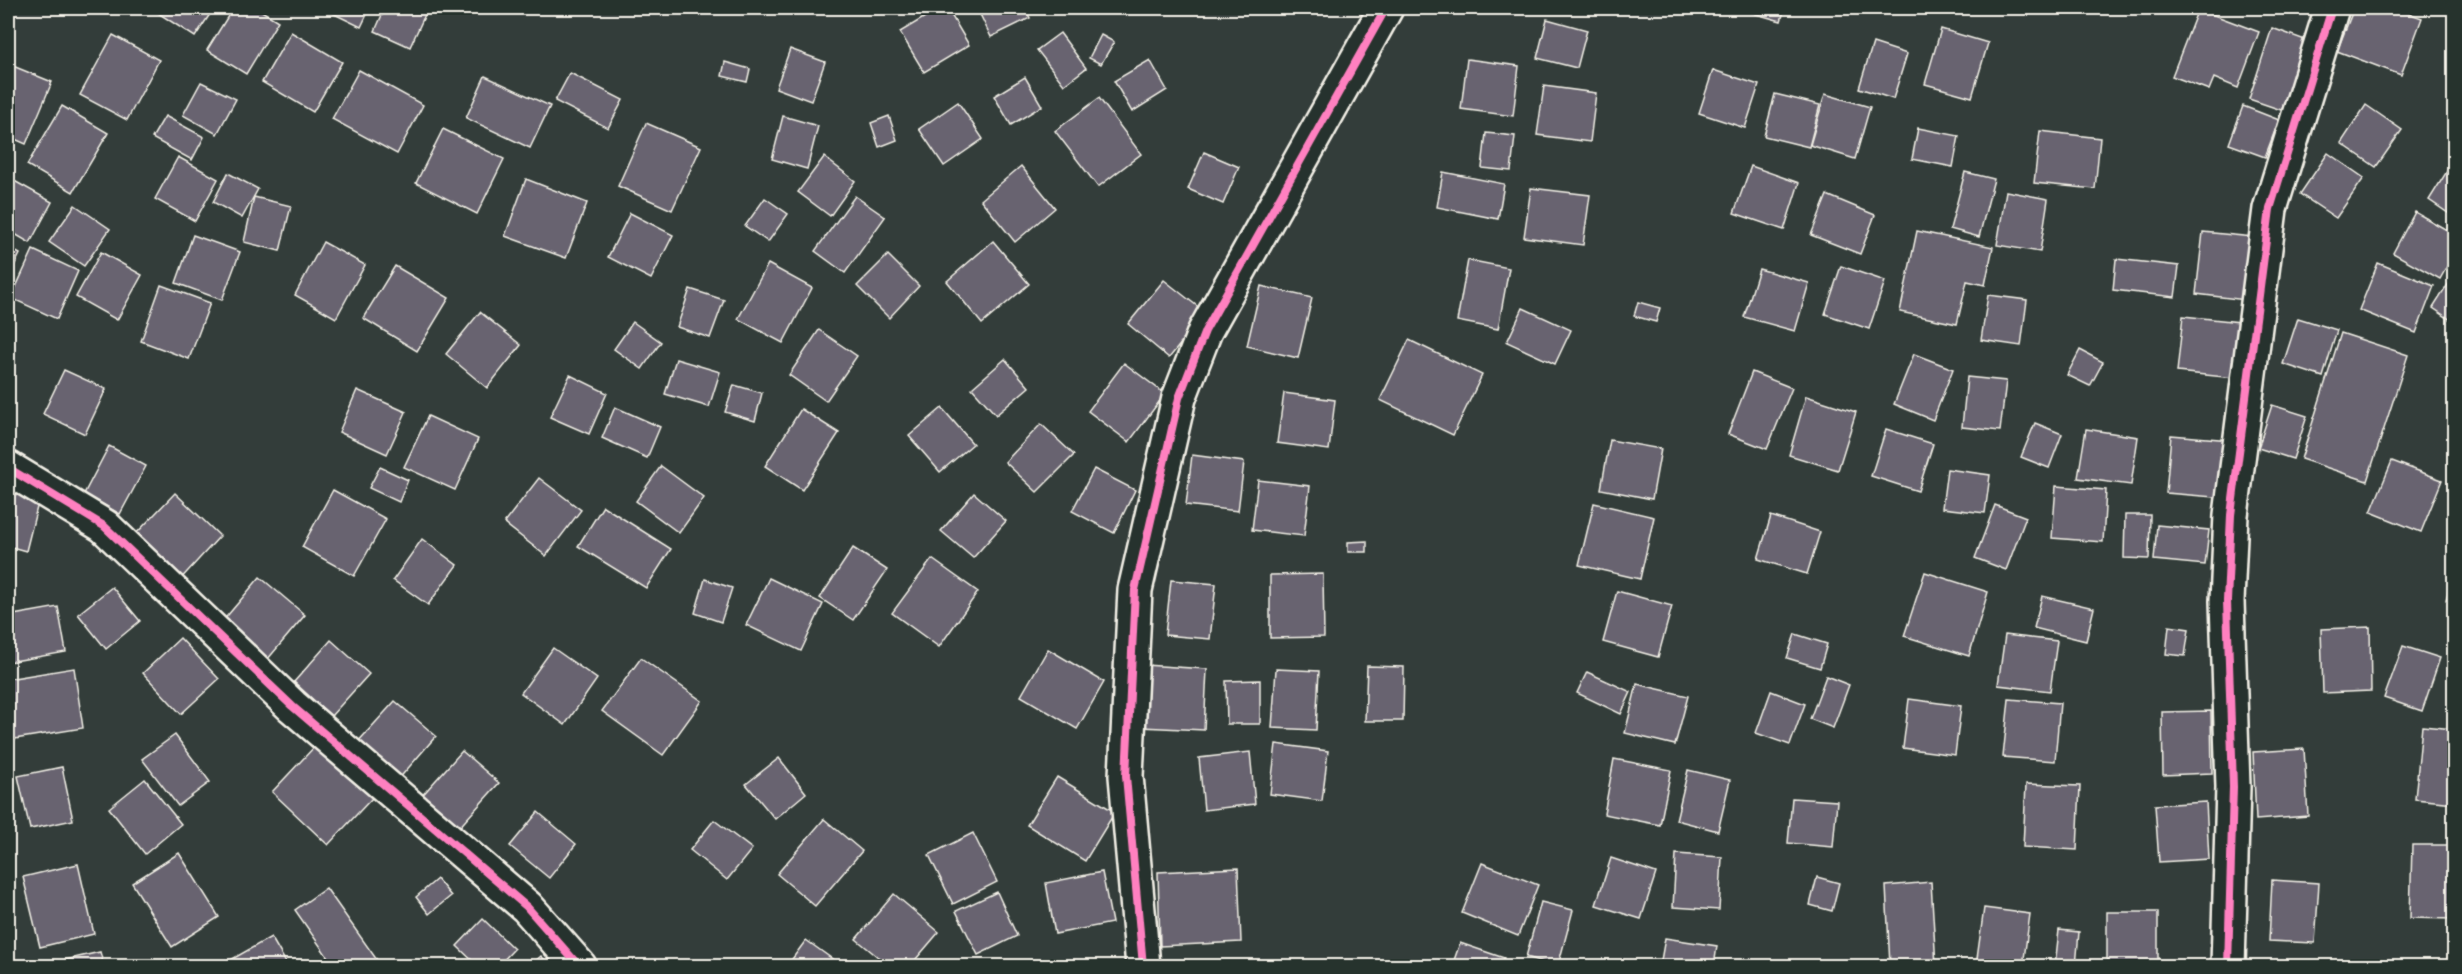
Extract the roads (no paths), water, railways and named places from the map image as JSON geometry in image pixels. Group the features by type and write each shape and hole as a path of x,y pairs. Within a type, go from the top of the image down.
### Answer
{"street":[{"path":"1143,966 1126,776 1135,590 1179,398 1205,331 1386,8"},
{"path":"2228,966 2233,787 2227,601 2231,515 2270,209 2332,8"},
{"path":"8,468 104,526 292,706 527,907 579,966"}]}
